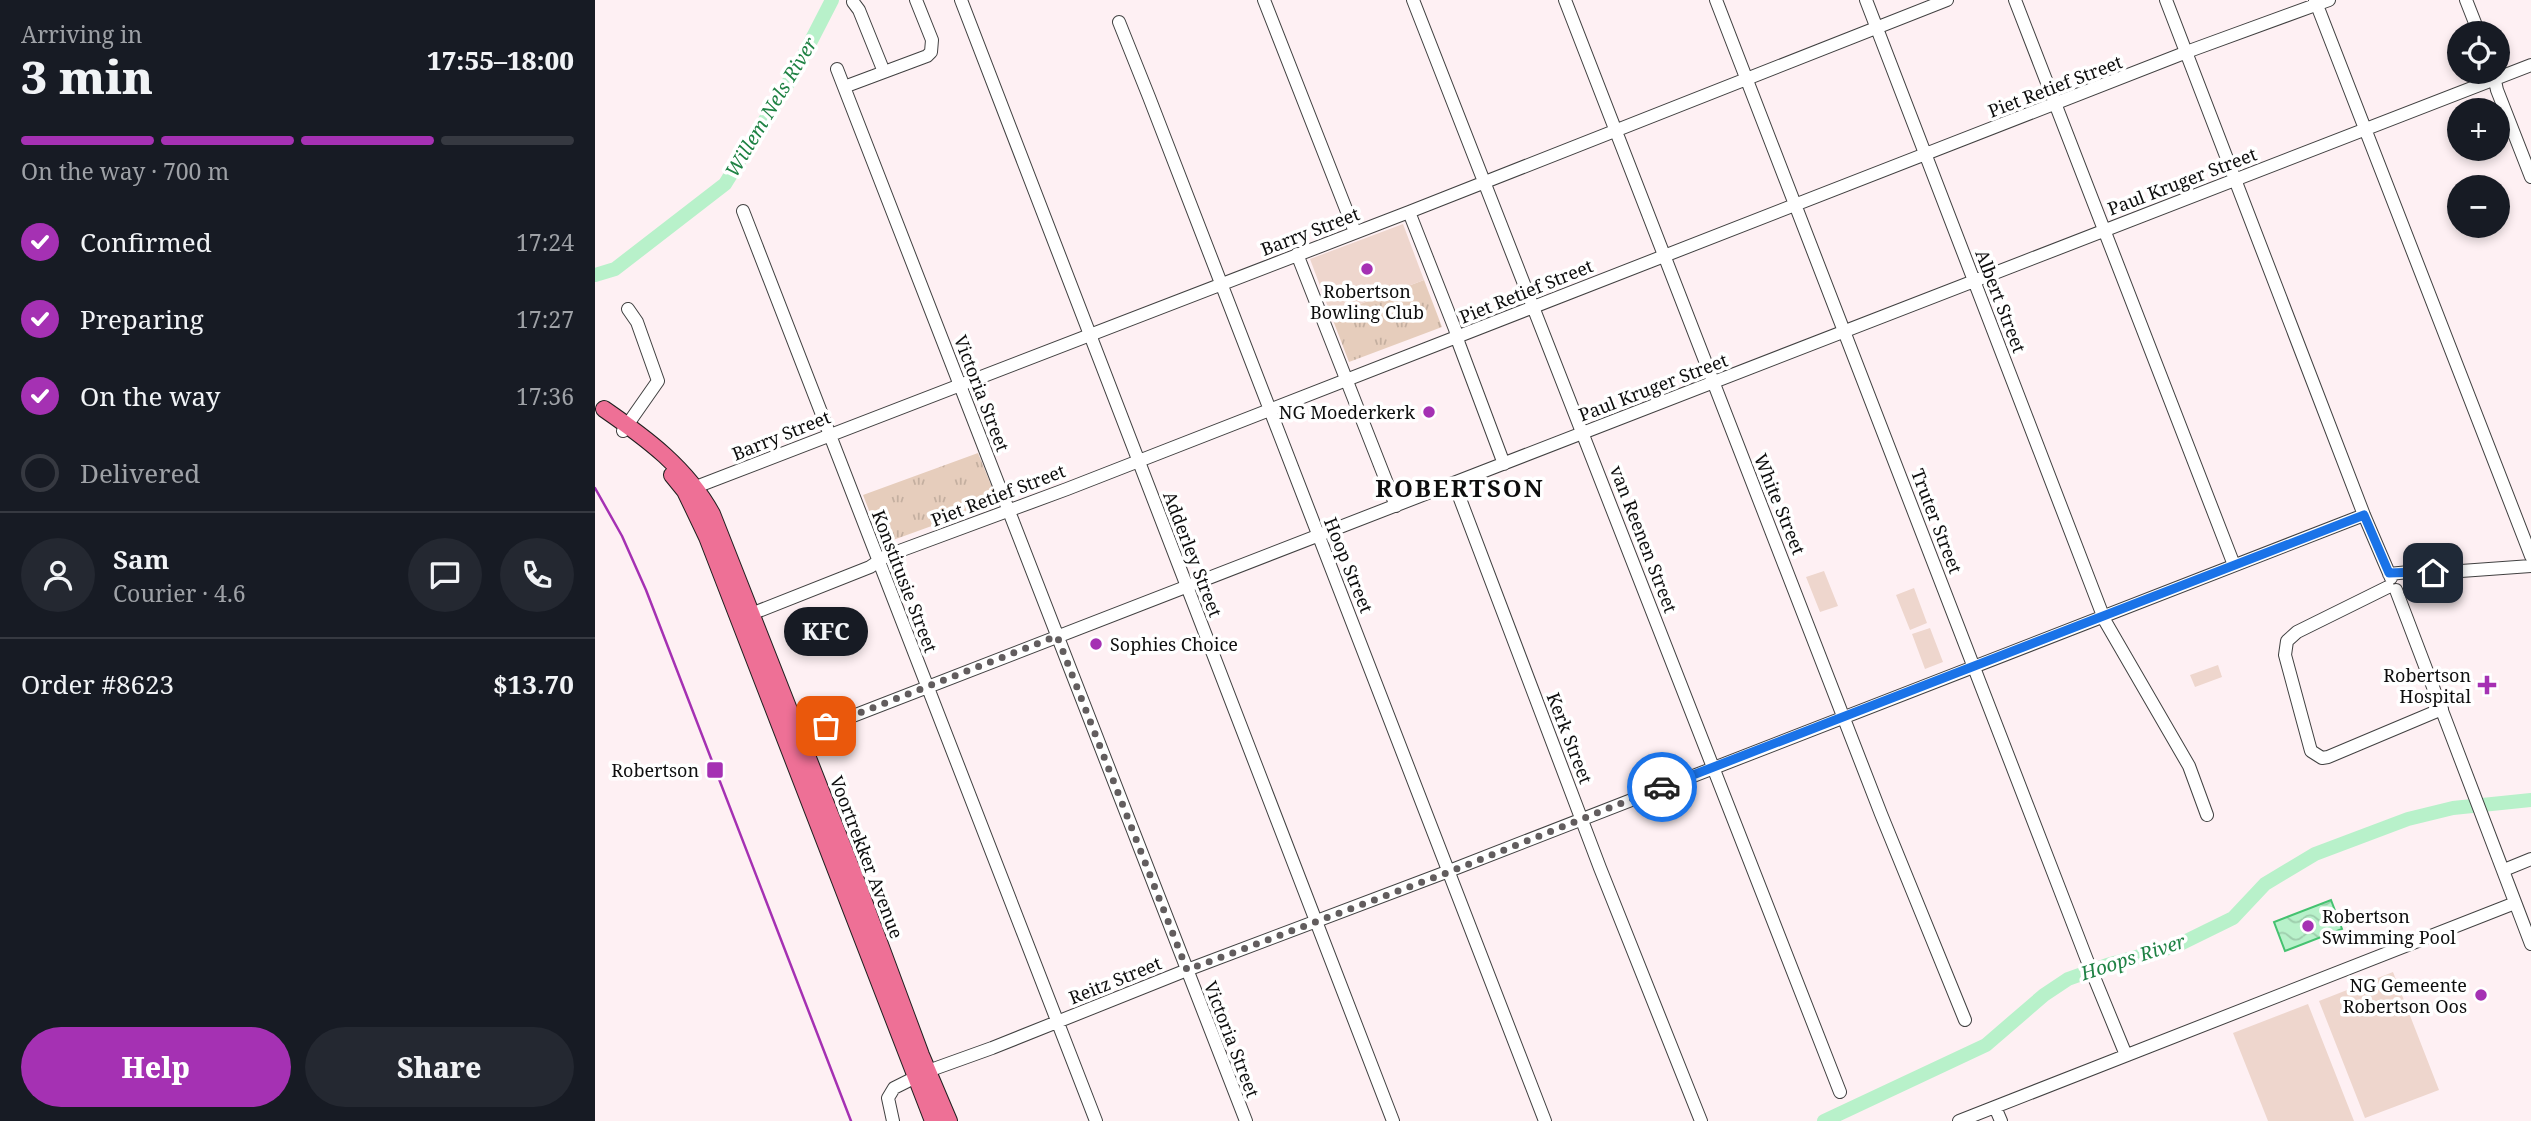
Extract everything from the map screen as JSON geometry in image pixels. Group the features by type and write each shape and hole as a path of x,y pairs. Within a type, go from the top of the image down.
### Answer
{"main road":[{"name":"Voortrekker Avenue","path":"599,406 690,489 707,537 745,616 794,739 922,1074 933,1121"},
{"name":"Voortrekker Avenue","path":"922,1074 949,1121"}],"street":[{"path":"844,87 927,56 932,49 932,40 916,0"},
{"name":"Adderley Street","path":"961,0 1393,1121"},
{"path":"1264,0 1355,232"},
{"name":"van Reenen Street","path":"1413,0 1840,1092"},
{"name":"White Street","path":"1565,0 1881,814 1965,1020"},
{"name":"Truter Street","path":"1716,0 2093,977 2126,1055"},
{"name":"Albert Street","path":"1866,0 2103,615 2119,648 2189,766 2207,815"},
{"name":"Barry Street","path":"690,489 1409,212 1947,0"},
{"path":"2015,0 2234,565"},
{"path":"2166,0 2364,515 2475,793 2531,944"},
{"path":"2466,0 2474,21"},
{"path":"853,2 859,10 884,72"},
{"path":"2321,2 2365,129 2531,556"},
{"name":"Piet Retief Street","path":"745,616 870,567 885,556 2321,2"},
{"name":"Hoop Street","path":"1119,23 1545,1121"},
{"name":"Paul Kruger Street","path":"2510,71 2531,65"},
{"name":"Victoria Street","path":"837,69 1246,1121"},
{"name":"Paul Kruger Street","path":"794,739 2365,129 2472,84"},
{"path":"2497,84 2531,177"},
{"name":"Konstitusie Street","path":"743,211 1096,1121"},
{"path":"1409,212 1504,464"},
{"path":"1297,254 1396,506"},
{"path":"625,428 657,381 638,322 628,309"},
{"name":"Kerk Street","path":"1454,483 1700,1121"},
{"name":"Reitz Street","path":"893,1121 888,1105 890,1093 894,1088 922,1074 1187,970 1449,872 2364,515"},
{"path":"2442,709 2322,758 2311,751 2285,655 2287,641 2297,632 2393,583 2433,573 2531,566"},
{"path":"2504,870 2531,859"},
{"path":"1959,1121 2515,903"},
{"path":"1995,1107 2001,1121"}],"green space":[{"path":"1424,280 1442,327 1349,362 1331,315"},
{"path":"978,453 998,502 882,544 863,495"}],"shaded area":[{"name":"Robertson Bowling Club","path":"1403,224 1424,280 1331,315 1310,259"},
{"path":"1824,571 1838,606 1820,612 1806,577"},
{"path":"1914,588 1927,623 1910,630 1896,595"},
{"path":"1930,628 1943,662 1925,669 1912,634"},
{"path":"2218,665 2222,677 2195,687 2190,675"},
{"path":"2393,972 2439,1090 2365,1118 2319,1001"},
{"path":"2308,1004 2354,1121 2268,1121 2233,1033"}],"water":[{"name":"Robertson Swimming Pool","path":"2331,900 2342,929 2285,951 2274,922"}],"waterway":[{"name":"Willem Nels River","path":"595,275 615,269 725,184 795,72 832,0"},
{"name":"Hoops River","path":"1824,1121 1986,1045 2044,995 2068,979 2176,946 2233,918 2265,884 2315,854 2408,819 2453,808 2531,800"}],"railway":[{"path":"595,488 622,536 646,590 851,1121"}],"way so far":[{"path":"826,726 1057,636 1187,970 1449,872 1662,787"}],"place":[{"name":"Robertson Bowling Club","path":"1367,269"},
{"name":"NG Moederkerk","path":"1429,412"},
{"name":"Sophies Choice","path":"1096,644"},
{"name":"Robertson Hospital","path":"2487,685"},
{"name":"KFC","path":"826,726"},
{"name":"Robertson","path":"715,770"},
{"name":"Robertson Swimming Pool","path":"2308,926"},
{"name":"NG Gemeente Robertson Oos","path":"2481,995"}],"district":[{"name":"ROBERTSON","path":"1460,487"}],"route":[{"path":"1662,787 2364,515 2389,573 2433,573"}]}
